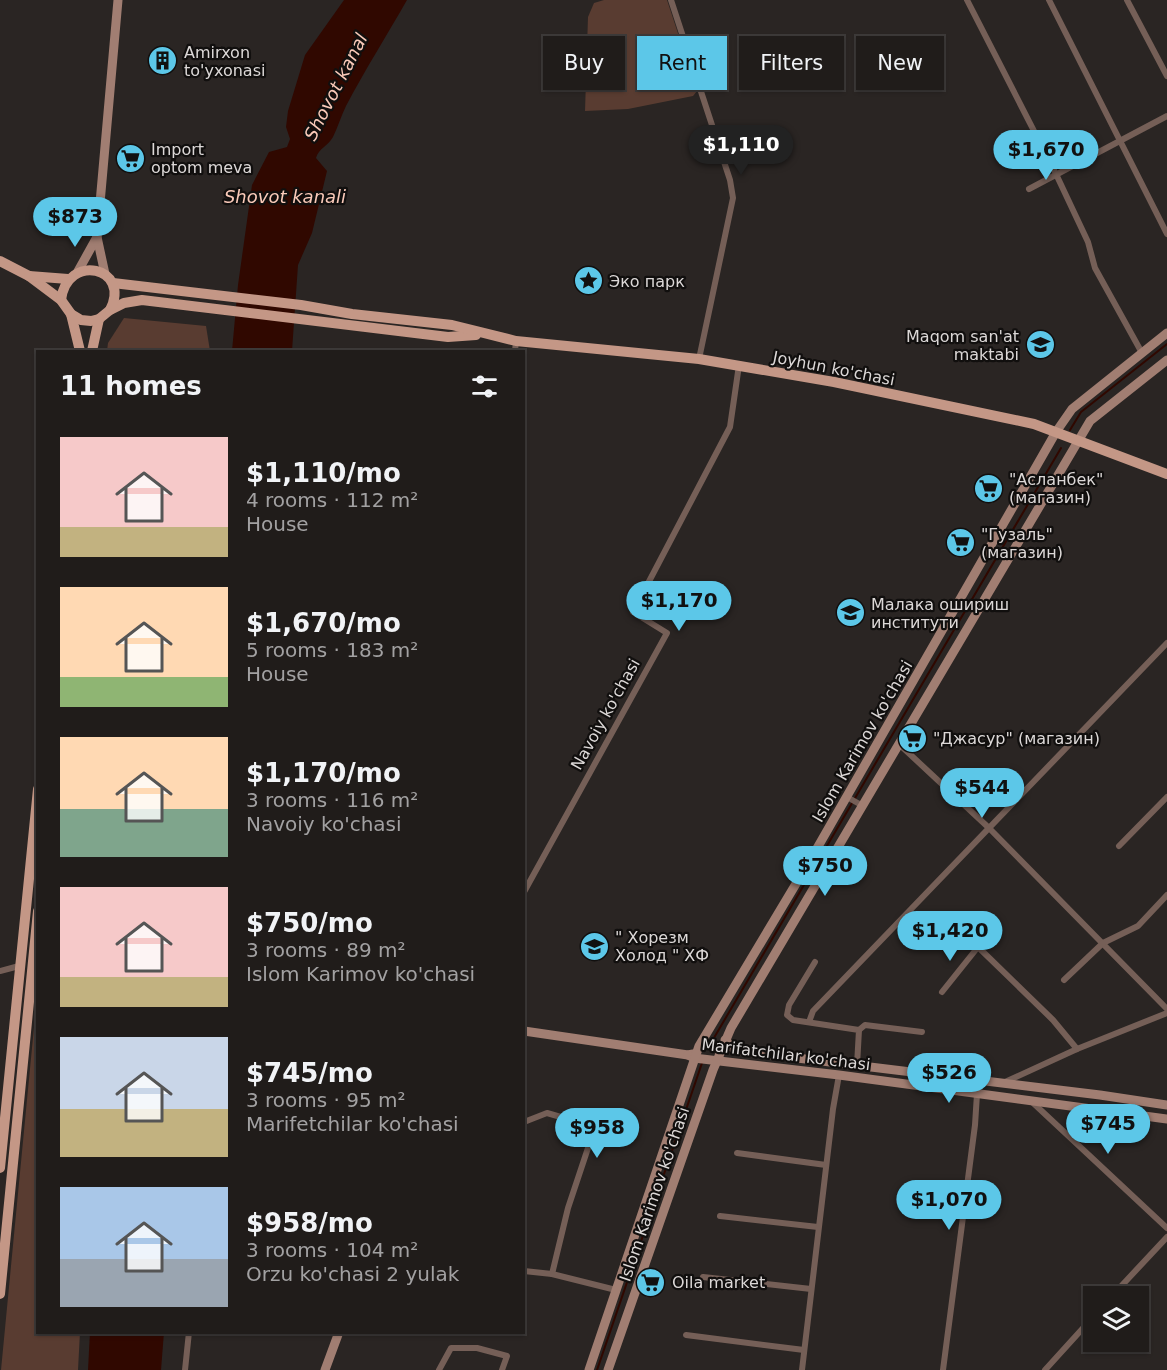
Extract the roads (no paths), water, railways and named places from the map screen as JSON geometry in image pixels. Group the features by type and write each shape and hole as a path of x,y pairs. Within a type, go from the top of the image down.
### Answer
{"main road":[{"path":"110,310 115,296 97,237 118,0"},
{"path":"61,300 63,290 97,237"},
{"path":"0,261 28,276 61,300 71,315 80,350"},
{"path":"28,276 73,276 91,269 109,278 207,294 301,305 352,319"},
{"path":"71,315 85,321 99,319 124,303 142,300 298,318 352,319"},
{"path":"92,350 99,319"},
{"name":"Joyhun ko'chasi","path":"352,319 452,325 516,346 699,359 739,365 1034,424 1167,474"},
{"name":"Islom Karimov ko'chasi","path":"589,1370 693,1056 847,797 1056,432 1072,409 1167,333"},
{"name":"Islom Karimov ko'chasi","path":"608,1370 725,1040 1090,421 1167,360"},
{"path":"0,1168 36,808"},
{"path":"0,1294 36,931"},
{"name":"Marifatchilar ko'chasi","path":"525,1031 717,1060 1167,1119"},
{"name":"Marifatchilar ko'chasi","path":"725,1040 734,1049 747,1052 1167,1105"},
{"path":"325,1370 338,1334"}],"street":[{"path":"671,0 730,180 733,198 699,359"},
{"path":"967,0 1056,174 1088,242 1095,268 1142,353"},
{"path":"1049,0 1167,234"},
{"path":"1127,0 1167,76"},
{"path":"1029,189 1167,116"},
{"name":"Navoiy ko'chasi","path":"525,890 667,633 633,612 730,428 739,365"},
{"path":"809,1022 813,1011 1167,643"},
{"path":"900,745 989,828 1167,1011 1001,1084"},
{"path":"847,797 863,806"},
{"path":"1119,846 1167,797"},
{"path":"1064,980 1103,943 1138,926 1167,895"},
{"path":"942,992 998,926"},
{"path":"978,947 1053,1020 1077,1049"},
{"path":"815,962 789,1005 787,1015 793,1020 859,1030"},
{"path":"0,971 19,966"},
{"path":"857,1065 859,1030 865,1025 922,1032"},
{"path":"802,1370 832,1109 839,1075"},
{"path":"943,1370 975,1125 977,1094"},
{"path":"1031,1101 1167,1228"},
{"path":"525,1122 547,1113 578,1122 590,1142 568,1208 552,1274"},
{"path":"737,1153 826,1165"},
{"path":"720,1216 818,1227"},
{"path":"1121,1286 1167,1237"},
{"path":"525,1271 552,1274 616,1290"},
{"path":"703,1277 811,1289"},
{"path":"1045,1370 1083,1328"},
{"path":"185,1370 189,1334"},
{"path":"686,1335 804,1350"},
{"path":"439,1370 451,1348 477,1348 507,1356 502,1370"}],"water":[{"name":"Shovot kanali","path":"344,0 407,0 353,93 333,137 316,158 327,171 312,233 298,265 292,350 232,350 238,285 252,185 269,152 287,147 290,139 286,127 288,111 305,55"},
{"path":"90,1334 164,1334 161,1370 88,1370"}],"waterway":[{"path":"1070,430 1081,412 1167,344"},
{"path":"708,1048 1061,448"},
{"path":"597,1370 702,1063"}],"place":[{"name":"Amirxon to'yxonasi","path":"163,61"},
{"name":"Import optom meva","path":"130,158"},
{"name":"Эко парк","path":"588,281"},
{"name":"Maqom san'at maktabi","path":"1040,345"},
{"name":"\"Асланбек\" (магазин)","path":"988,488"},
{"name":"\"Гузаль\" (магазин)","path":"960,543"},
{"name":"Малака ошириш институти","path":"850,613"},
{"name":"\"Джасур\" (магазин)","path":"912,738"},
{"name":"\" Хорезм Холод \" ХФ","path":"594,946"},
{"name":"Oila market","path":"651,1282"}],"water label":[{"name":"Shovot kanal","path":"336,87"}]}
